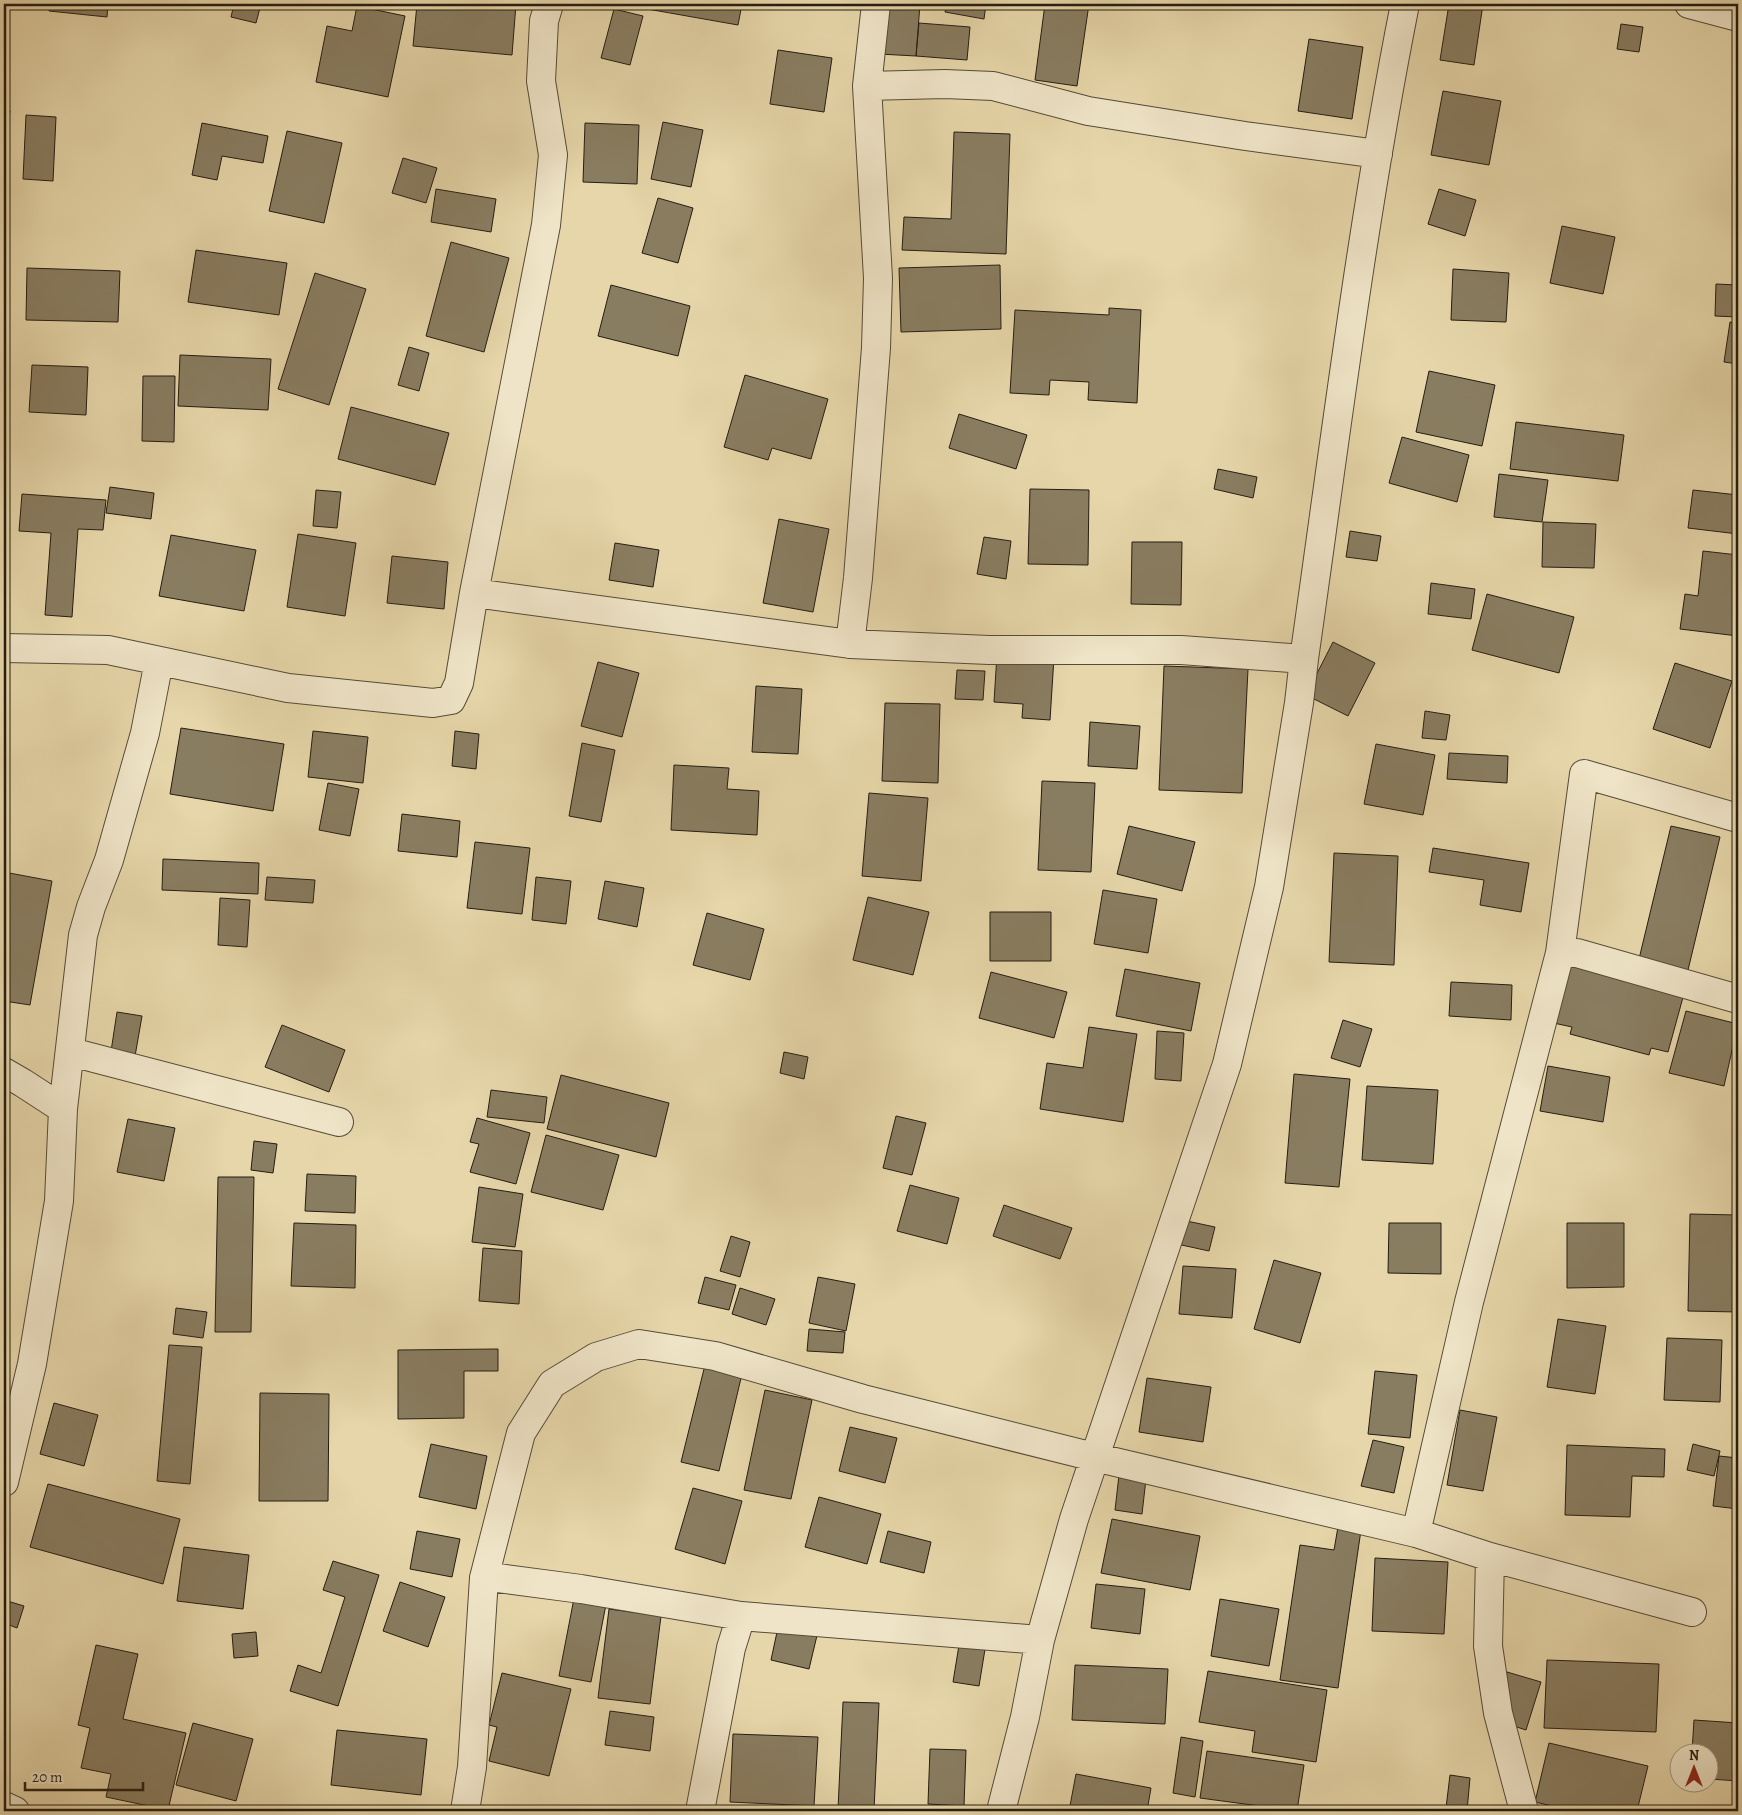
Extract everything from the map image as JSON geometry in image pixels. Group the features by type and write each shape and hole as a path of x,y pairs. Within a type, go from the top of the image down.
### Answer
{"street":[{"path":"4,648 108,650 288,688 433,703 451,700 459,683 474,592 546,225 553,155 541,81 544,21 549,4"},
{"path":"850,644 858,578 876,348 878,278 867,86 876,4"},
{"path":"1001,1811 1025,1717 1040,1640 1074,1519 1227,1064 1269,887 1299,703 1358,281 1378,154 1405,4"},
{"path":"1689,4 1738,17"},
{"path":"867,86 945,84 993,86 1088,111 1245,136 1378,154"},
{"path":"474,592 850,644 989,650 1181,650 1304,659"},
{"path":"5,1471 32,1364 59,1201 63,1109 83,935 91,907 109,860 145,733 159,661"},
{"path":"1416,1533 1469,1302 1560,953 1584,774 1738,818"},
{"path":"1560,953 1578,953 1738,999"},
{"path":"71,1052 340,1122"},
{"path":"4,1072 23,1082 63,1109"},
{"path":"465,1811 472,1767 484,1578 522,1433 552,1384 596,1357 639,1344 715,1356 863,1399 1094,1457 1416,1533 1490,1557 1692,1612"},
{"path":"1490,1557 1488,1646 1498,1713 1524,1811"},
{"path":"484,1578 498,1578 581,1589 741,1616 1040,1640"},
{"path":"700,1811 730,1648 741,1616"},
{"path":"4,1806 15,1811"}],"building":[{"path":"49,4 108,4 107,17 49,11"},
{"path":"234,4 261,4 256,23 231,17"},
{"path":"417,4 516,4 512,55 413,46"},
{"path":"619,4 742,4 738,25"},
{"path":"882,4 920,4 916,56 879,54"},
{"path":"947,4 986,4 984,19 945,12"},
{"path":"1045,4 1089,4 1077,86 1035,80"},
{"path":"1449,4 1483,4 1474,65 1440,60"},
{"path":"357,6 405,16 388,97 316,82 327,26 352,31"},
{"path":"614,9 643,16 630,65 601,58"},
{"path":"919,23 970,27 967,60 916,56"},
{"path":"1621,24 1643,27 1639,52 1617,49"},
{"path":"1309,39 1363,47 1352,119 1298,111"},
{"path":"778,50 832,58 824,112 770,104"},
{"path":"1443,91 1501,101 1489,165 1431,155"},
{"path":"4,110 10,111 4,148"},
{"path":"26,115 56,117 53,181 23,179"},
{"path":"663,122 703,130 691,187 651,179"},
{"path":"202,123 268,136 263,163 222,156 217,180 192,175"},
{"path":"585,123 639,125 637,184 583,182"},
{"path":"287,131 342,143 324,223 269,211"},
{"path":"954,132 1010,134 1006,254 902,250 904,217 951,219"},
{"path":"403,158 437,168 426,203 392,193"},
{"path":"436,189 496,199 491,232 431,222"},
{"path":"1439,189 1476,200 1465,236 1428,224"},
{"path":"658,198 693,208 678,263 642,253"},
{"path":"1562,226 1615,237 1603,294 1550,283"},
{"path":"451,242 509,258 484,352 426,336"},
{"path":"196,250 287,263 279,315 188,302"},
{"path":"1000,265 1001,329 901,332 899,268"},
{"path":"27,268 120,271 118,322 26,320"},
{"path":"1453,269 1509,273 1506,322 1451,320"},
{"path":"315,273 366,289 329,405 278,389"},
{"path":"1716,284 1738,285 1738,317 1715,316"},
{"path":"611,285 690,306 678,356 598,336"},
{"path":"1109,308 1141,310 1137,403 1088,400 1089,382 1050,380 1049,395 1010,393 1015,310 1109,315"},
{"path":"1730,322 1738,323 1738,364 1724,362"},
{"path":"409,347 429,353 419,391 398,385"},
{"path":"180,355 271,359 268,410 178,406"},
{"path":"32,365 88,367 86,415 29,412"},
{"path":"1429,371 1495,385 1482,446 1416,432"},
{"path":"745,375 828,399 811,459 772,448 768,460 724,447"},
{"path":"143,376 175,376 174,442 142,441"},
{"path":"351,407 449,433 435,485 338,459"},
{"path":"959,414 1027,435 1016,469 949,448"},
{"path":"1516,422 1624,435 1618,481 1510,469"},
{"path":"1402,437 1469,455 1457,502 1389,483"},
{"path":"1218,469 1257,477 1253,498 1214,489"},
{"path":"1499,474 1548,480 1542,522 1494,517"},
{"path":"110,487 154,493 151,519 106,513"},
{"path":"1030,489 1089,490 1088,565 1028,564"},
{"path":"316,490 341,492 337,528 313,526"},
{"path":"1693,490 1738,495 1738,534 1688,528"},
{"path":"22,494 106,500 103,530 78,529 72,617 45,615 51,533 19,531"},
{"path":"779,519 829,529 813,612 763,603"},
{"path":"1543,522 1596,524 1594,568 1542,567"},
{"path":"1350,531 1381,536 1377,561 1346,557"},
{"path":"298,534 356,543 345,616 287,607"},
{"path":"171,535 256,550 244,611 159,596"},
{"path":"984,537 1011,541 1006,579 977,574"},
{"path":"1132,542 1182,542 1181,605 1131,604"},
{"path":"615,543 659,550 653,587 609,580"},
{"path":"1703,551 1738,555 1738,636 1680,629 1685,594 1698,596"},
{"path":"392,556 448,562 444,609 387,603"},
{"path":"1431,583 1475,589 1471,619 1428,614"},
{"path":"1487,594 1574,617 1559,673 1472,650"},
{"path":"1333,642 1375,663 1348,716 1306,695"},
{"path":"997,654 1054,657 1050,720 1022,718 1023,704 994,702"},
{"path":"598,662 639,673 622,737 581,726"},
{"path":"1675,663 1732,681 1710,748 1653,729"},
{"path":"1164,666 1248,669 1242,793 1159,790"},
{"path":"957,670 985,671 983,700 955,699"},
{"path":"756,686 802,689 798,754 752,752"},
{"path":"885,703 940,704 938,783 882,781"},
{"path":"1425,711 1450,715 1446,740 1422,738"},
{"path":"1090,722 1140,726 1137,769 1088,766"},
{"path":"181,728 284,744 273,811 170,794"},
{"path":"313,731 368,737 363,783 308,777"},
{"path":"455,731 479,734 476,769 452,766"},
{"path":"582,743 615,750 601,822 569,816"},
{"path":"1376,744 1435,755 1423,815 1364,804"},
{"path":"1449,753 1508,756 1507,783 1447,779"},
{"path":"674,765 729,768 727,789 759,791 757,835 671,830"},
{"path":"1042,781 1095,783 1091,872 1038,870"},
{"path":"328,783 359,789 350,836 319,830"},
{"path":"869,793 928,798 921,881 862,876"},
{"path":"402,814 460,821 457,857 398,851"},
{"path":"1129,826 1195,842 1182,891 1117,874"},
{"path":"1671,826 1720,837 1688,970 1639,959"},
{"path":"475,842 530,848 522,914 467,908"},
{"path":"1433,848 1529,863 1521,912 1480,905 1484,880 1429,872"},
{"path":"1334,853 1398,856 1394,965 1329,962"},
{"path":"163,859 259,863 258,894 162,890"},
{"path":"4,872 52,881 30,1005 4,1001"},
{"path":"267,877 315,880 313,903 265,900"},
{"path":"536,877 571,881 566,924 532,920"},
{"path":"605,881 644,888 637,927 598,919"},
{"path":"1103,890 1157,899 1148,953 1094,944"},
{"path":"868,897 929,912 913,975 853,960"},
{"path":"220,898 250,900 247,947 218,945"},
{"path":"990,912 1051,912 1051,961 990,961"},
{"path":"707,913 764,929 750,980 693,965"},
{"path":"1566,958 1685,990 1668,1052 1651,1048 1649,1055 1570,1034 1572,1027 1549,1022"},
{"path":"1125,969 1200,983 1191,1031 1116,1016"},
{"path":"991,972 1067,992 1054,1038 979,1018"},
{"path":"1451,982 1512,985 1511,1020 1449,1016"},
{"path":"1686,1011 1738,1024 1724,1086 1669,1073"},
{"path":"117,1012 142,1016 134,1062 110,1058"},
{"path":"1343,1020 1372,1029 1360,1067 1331,1058"},
{"path":"282,1025 345,1050 329,1092 265,1067"},
{"path":"1089,1027 1137,1034 1123,1122 1040,1109 1047,1063 1083,1068"},
{"path":"1157,1031 1184,1033 1181,1081 1155,1079"},
{"path":"784,1052 808,1057 804,1079 780,1073"},
{"path":"1548,1066 1610,1077 1603,1122 1540,1111"},
{"path":"1294,1074 1350,1079 1339,1187 1285,1183"},
{"path":"561,1075 669,1103 656,1157 547,1129"},
{"path":"1367,1086 1438,1090 1433,1164 1362,1160"},
{"path":"491,1090 547,1097 544,1123 487,1117"},
{"path":"896,1116 926,1123 912,1175 883,1168"},
{"path":"477,1118 530,1133 516,1184 470,1172 479,1144 470,1142"},
{"path":"128,1119 175,1128 164,1181 117,1172"},
{"path":"546,1135 619,1155 603,1210 531,1192"},
{"path":"254,1141 277,1144 273,1173 251,1170"},
{"path":"307,1174 356,1176 355,1213 305,1211"},
{"path":"218,1177 254,1177 251,1332 215,1332"},
{"path":"910,1185 959,1198 947,1244 897,1231"},
{"path":"479,1187 523,1194 515,1247 472,1242"},
{"path":"1004,1205 1072,1228 1060,1259 993,1236"},
{"path":"1690,1214 1738,1215 1738,1312 1688,1311"},
{"path":"1182,1220 1215,1227 1209,1251 1177,1244"},
{"path":"294,1223 356,1225 355,1288 291,1286"},
{"path":"1389,1223 1441,1223 1441,1274 1388,1273"},
{"path":"1567,1223 1624,1223 1624,1287 1567,1288"},
{"path":"731,1236 750,1242 740,1277 720,1271"},
{"path":"483,1248 522,1251 519,1304 479,1301"},
{"path":"1274,1260 1321,1273 1300,1343 1254,1329"},
{"path":"1183,1266 1236,1269 1232,1318 1179,1314"},
{"path":"705,1277 736,1285 729,1310 698,1303"},
{"path":"818,1277 855,1284 846,1331 809,1323"},
{"path":"740,1288 775,1299 766,1325 732,1314"},
{"path":"176,1308 207,1312 203,1338 173,1334"},
{"path":"1558,1319 1606,1326 1595,1394 1547,1387"},
{"path":"809,1329 845,1332 843,1353 807,1351"},
{"path":"1667,1338 1722,1340 1720,1402 1664,1400"},
{"path":"169,1345 202,1347 190,1484 157,1481"},
{"path":"498,1349 498,1371 464,1371 464,1418 398,1419 398,1350"},
{"path":"705,1365 742,1374 719,1471 681,1462"},
{"path":"1375,1371 1417,1375 1410,1438 1368,1434"},
{"path":"1147,1378 1211,1387 1203,1442 1139,1432"},
{"path":"765,1390 812,1400 791,1499 744,1490"},
{"path":"260,1393 329,1394 328,1501 259,1501"},
{"path":"54,1403 98,1415 84,1466 40,1454"},
{"path":"1460,1410 1497,1417 1483,1491 1447,1485"},
{"path":"850,1427 897,1438 885,1483 839,1471"},
{"path":"1373,1440 1404,1447 1394,1493 1361,1486"},
{"path":"431,1444 487,1456 476,1509 419,1497"},
{"path":"1693,1444 1720,1451 1714,1476 1687,1470"},
{"path":"1567,1445 1665,1449 1664,1477 1632,1476 1630,1517 1565,1515"},
{"path":"1719,1456 1738,1458 1738,1509 1713,1506"},
{"path":"1119,1475 1146,1479 1142,1514 1115,1510"},
{"path":"48,1484 180,1519 163,1584 30,1547"},
{"path":"693,1488 742,1501 725,1564 675,1549"},
{"path":"819,1497 881,1514 867,1564 805,1547"},
{"path":"1112,1519 1200,1536 1190,1590 1101,1573"},
{"path":"1338,1527 1361,1530 1338,1688 1280,1680 1300,1545 1334,1550"},
{"path":"417,1531 460,1539 452,1577 410,1569"},
{"path":"888,1531 931,1542 924,1573 880,1562"},
{"path":"184,1547 249,1555 243,1609 177,1601"},
{"path":"1375,1558 1448,1562 1444,1634 1372,1631"},
{"path":"333,1561 379,1575 338,1706 290,1691 298,1665 321,1673 345,1597 323,1590"},
{"path":"400,1582 445,1597 428,1647 383,1631"},
{"path":"1096,1584 1145,1589 1140,1634 1091,1628"},
{"path":"576,1588 608,1594 591,1682 559,1676"},
{"path":"1220,1599 1279,1609 1269,1666 1211,1656"},
{"path":"4,1600 24,1606 17,1628 4,1623"},
{"path":"609,1609 661,1616 650,1704 598,1698"},
{"path":"780,1618 819,1627 809,1669 771,1660"},
{"path":"256,1632 258,1656 234,1658 232,1634"},
{"path":"960,1639 986,1643 979,1686 953,1682"},
{"path":"96,1645 138,1654 123,1719 186,1733 168,1810 106,1797 111,1774 81,1768 90,1728 78,1725"},
{"path":"1547,1660 1659,1664 1656,1732 1544,1728"},
{"path":"1075,1665 1168,1669 1165,1724 1072,1720"},
{"path":"1208,1671 1327,1690 1316,1762 1252,1752 1255,1731 1199,1722"},
{"path":"1507,1672 1541,1682 1526,1730 1492,1719"},
{"path":"502,1673 571,1689 549,1776 489,1761 497,1727 489,1725"},
{"path":"843,1702 879,1703 874,1810 838,1809"},
{"path":"610,1711 654,1717 650,1751 605,1745"},
{"path":"1694,1720 1738,1723 1738,1781 1720,1780 1720,1742 1693,1742"},
{"path":"193,1723 253,1739 236,1801 176,1785"},
{"path":"337,1730 427,1739 421,1795 331,1785"},
{"path":"733,1734 818,1737 814,1806 730,1802"},
{"path":"1181,1737 1203,1741 1195,1797 1173,1793"},
{"path":"1549,1743 1648,1766 1637,1811 1574,1811 1535,1802"},
{"path":"930,1749 966,1750 964,1806 928,1804"},
{"path":"1207,1751 1304,1765 1297,1811 1200,1798"},
{"path":"1076,1774 1151,1788 1147,1811 1069,1811"},
{"path":"1450,1775 1470,1778 1467,1811 1446,1808"}]}
